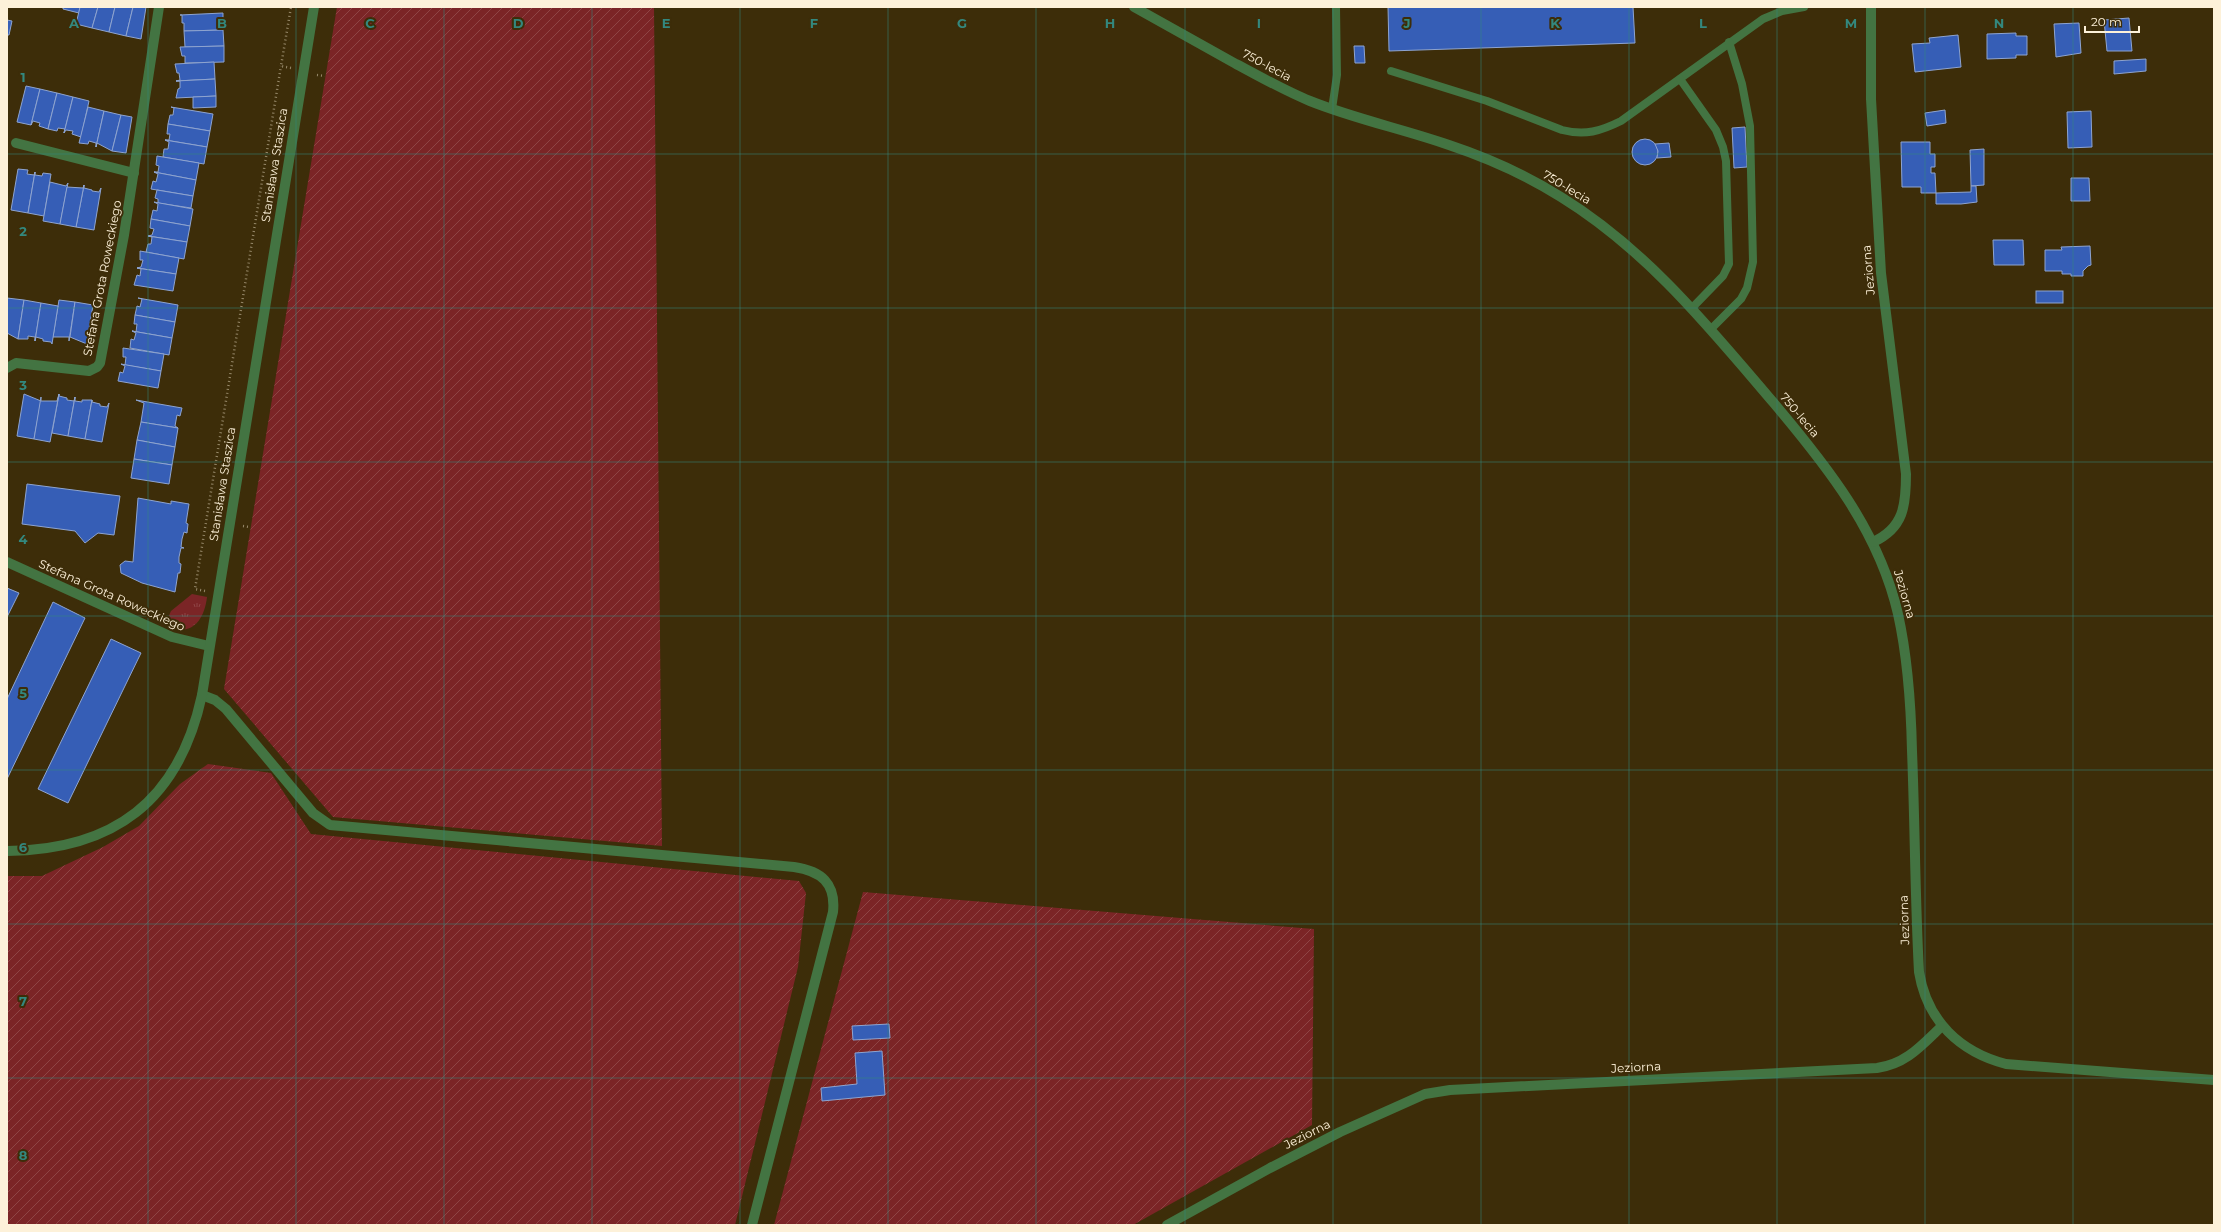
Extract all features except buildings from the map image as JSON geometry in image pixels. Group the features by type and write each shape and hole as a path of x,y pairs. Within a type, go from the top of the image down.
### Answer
{"street":[{"name":"Stefana Grota Roweckiego","path":"7,368 16,363 89,371 97,367 100,363 134,173 159,7"},
{"name":"Stanisława Staszica","path":"7,852 46,850 78,842 105,831 139,810 166,781 182,756 194,726 202,695 314,7"},
{"name":"750-lecia","path":"1134,7 1280,87 1332,109 1447,144 1492,161 1542,186 1614,234 1645,260 1711,329 1827,467 1873,542"},
{"name":"Jeziorna","path":"1167,1225 1314,1145 1425,1094 1450,1090 1552,1084 1877,1068 1891,1066 1904,1060 1942,1026 1934,1016 1924,992 1919,972 1912,733 1905,653 1893,593 1873,542 1888,535 1898,522 1905,502 1906,474 1881,273 1871,99 1871,7"},
{"path":"16,143 134,173"},
{"name":"Stefana Grota Roweckiego","path":"7,562 168,636 209,646"},
{"path":"202,695 215,700 226,709 313,813 330,825 794,867 812,871 825,879 833,894 832,917 752,1225"},
{"path":"1942,1026 1952,1037 1976,1054 2006,1064 2214,1080"}],"lane":[{"path":"1332,109 1337,75 1336,7"},
{"path":"1391,71 1487,101 1575,133 1589,133 1605,129 1631,114 1729,42 1772,14 1804,7"},
{"path":"1711,329 1741,299 1747,288 1753,262 1750,126 1746,102 1729,42"},
{"path":"1680,79 1716,130 1726,160 1729,264 1723,276 1692,308"}],"path":[{"path":"208,592 195,589 291,7"},
{"path":"281,66 295,68"}],"green space":[{"path":"337,7 654,7 662,846 333,817 224,689"},
{"path":"192,594 207,597 203,614 199,620 194,625 182,630 174,629 165,625 171,611"},
{"path":"208,764 271,773 311,834 799,881 806,893 798,967 735,1225 7,1225 7,876 42,876 103,847 139,826 180,784"},
{"path":"863,892 1314,929 1312,1125 1133,1225 774,1225"}]}
